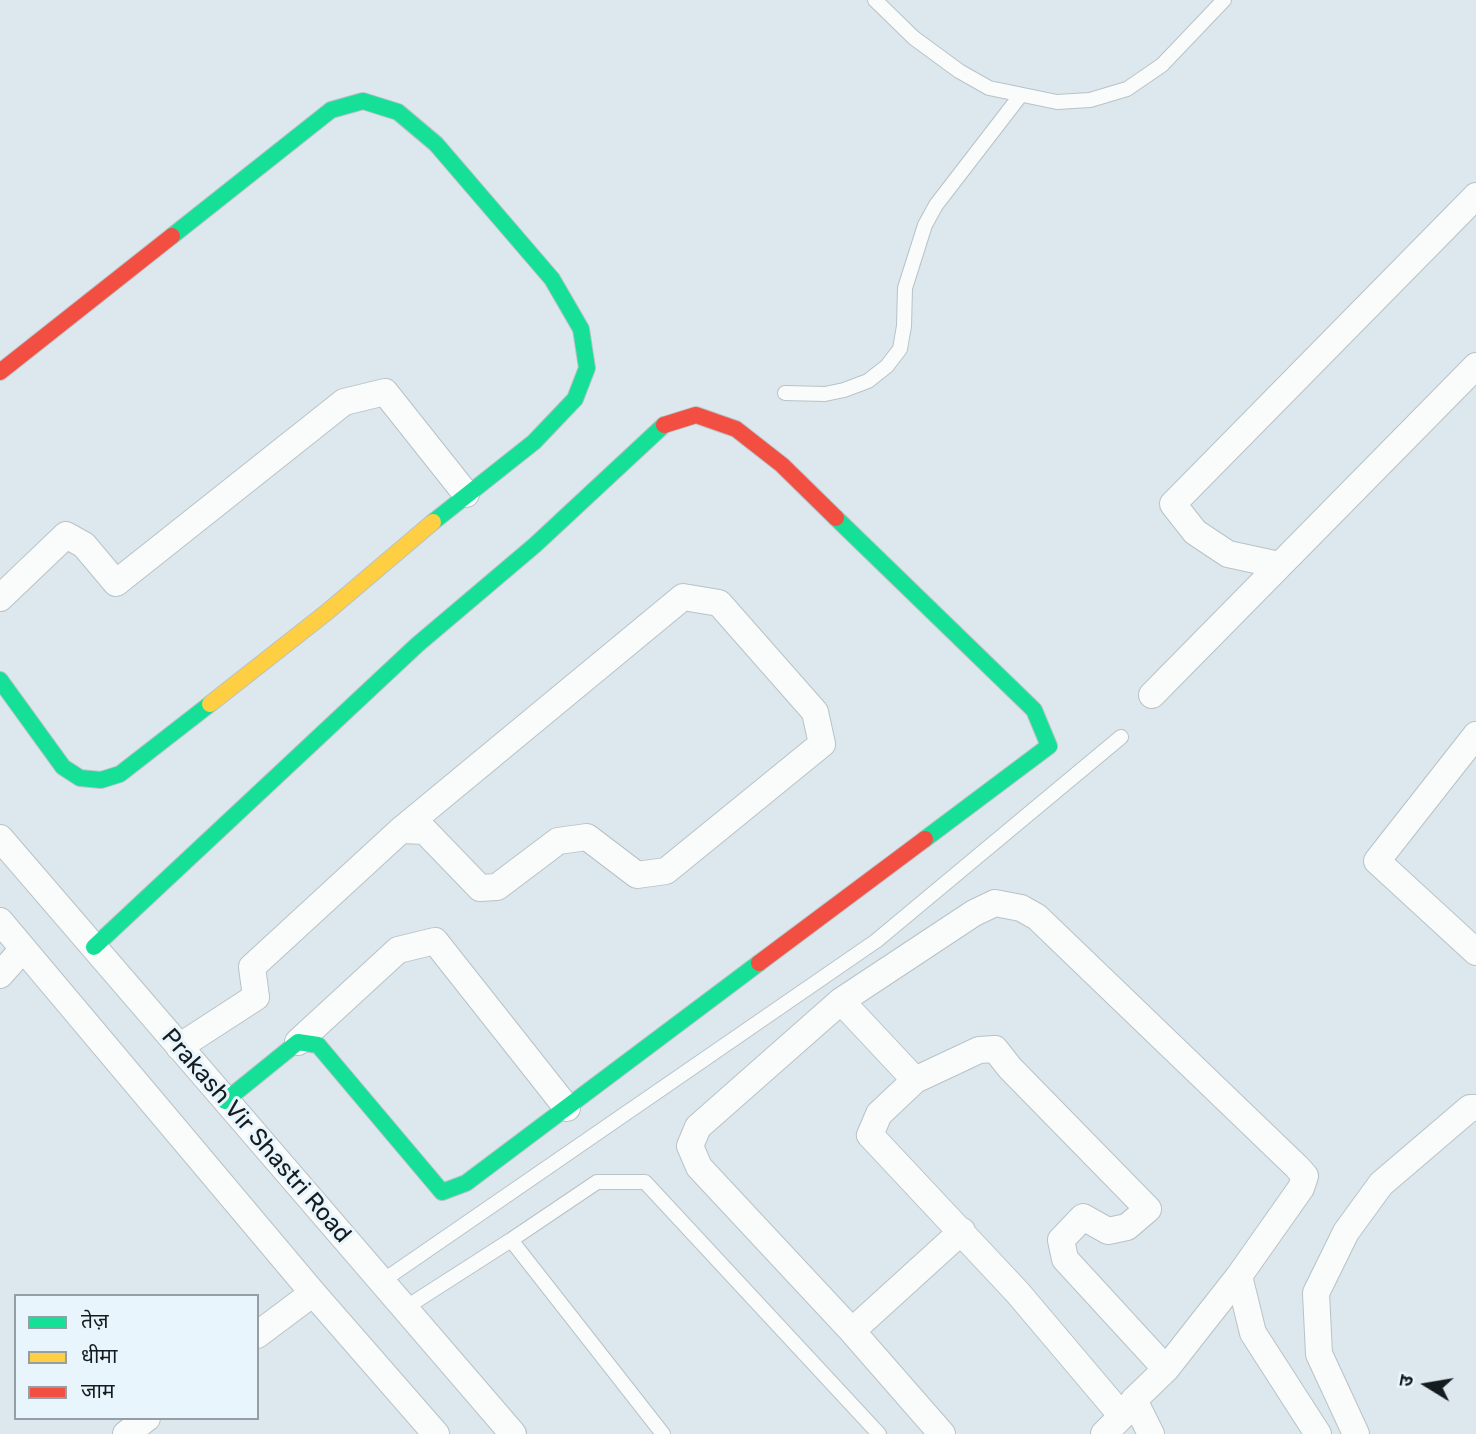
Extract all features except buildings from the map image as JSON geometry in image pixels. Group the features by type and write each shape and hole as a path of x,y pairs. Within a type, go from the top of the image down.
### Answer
{"street":[{"path":"0,372 331,110 363,101 398,112 436,144 552,279 581,329 587,368 575,399 534,442 466,494 327,612 120,774 101,780 80,778 63,767 0,680"},
{"path":"1279,565 1228,554 1195,532 1173,504 1476,196"},
{"path":"1152,695 1476,366"},
{"path":"0,598 66,535 84,545 116,583 344,402 384,392 466,494"},
{"path":"94,947 407,654 535,545 661,426 696,415 736,429 782,466 1034,710 1049,746 466,1183 442,1192 318,1045 298,1042"},
{"path":"179,1047 256,997 252,967 401,830 683,597 719,603 815,712 822,744 666,871 637,875 587,836 558,841 497,887 481,888 425,831 401,830"},
{"path":"1476,735 1377,861 1476,952"},
{"name":"Prakash Vir Shastri Road","path":"0,838 513,1434"},
{"path":"942,1434 852,1331 699,1167 690,1146 698,1127 841,1001 974,913 995,903 1021,908 1037,917 1305,1177 1301,1188 1239,1276 1166,1369 1120,1417"},
{"path":"0,921 313,1293 436,1434"},
{"path":"225,1101 298,1042 398,950 435,941 566,1108"},
{"path":"0,975 23,949"},
{"path":"841,1001 915,1080"},
{"path":"1151,1434 1120,1417 1018,1293 870,1135 879,1114 915,1080 979,1050 995,1049 1010,1068 1148,1209 1127,1227 1108,1231 1083,1217 1061,1240 1065,1259 1166,1369"},
{"path":"1356,1434 1319,1354 1316,1293 1346,1232 1381,1184 1470,1108 1476,1108"},
{"path":"852,1331 962,1231"},
{"path":"1239,1276 1253,1333 1318,1434"},
{"path":"259,1334 313,1293"},
{"path":"126,1434 144,1420"}],"lane":[{"path":"875,0 914,37 959,71 989,88 1057,102 1090,100 1127,89 1162,65 1224,0"},
{"path":"785,393 825,394 844,390 868,381 887,366 900,349 904,326 905,288 925,225 943,196 1020,96"},
{"path":"381,1282 876,941 1121,737"},
{"path":"405,1308 597,1182 645,1182 879,1434"},
{"path":"511,1240 663,1434"}],"traffic: fast":[{"path":"172,236 331,110 363,101 398,112 436,144 552,279 581,329 587,368 575,399 534,442 433,522"},
{"path":"94,947 417,645 535,545 664,425"},
{"path":"836,518 1034,710 1049,746 925,839"},
{"path":"0,680 63,767 80,778 101,780 120,774 210,704"},
{"path":"225,1101 298,1042 318,1045 442,1192 466,1183 759,963"}],"traffic: slow":[{"path":"210,704 327,612 433,522"}],"traffic: jam":[{"path":"0,372 172,236"},
{"path":"664,425 696,415 736,429 782,465 836,518"},
{"path":"759,963 925,839"}]}
